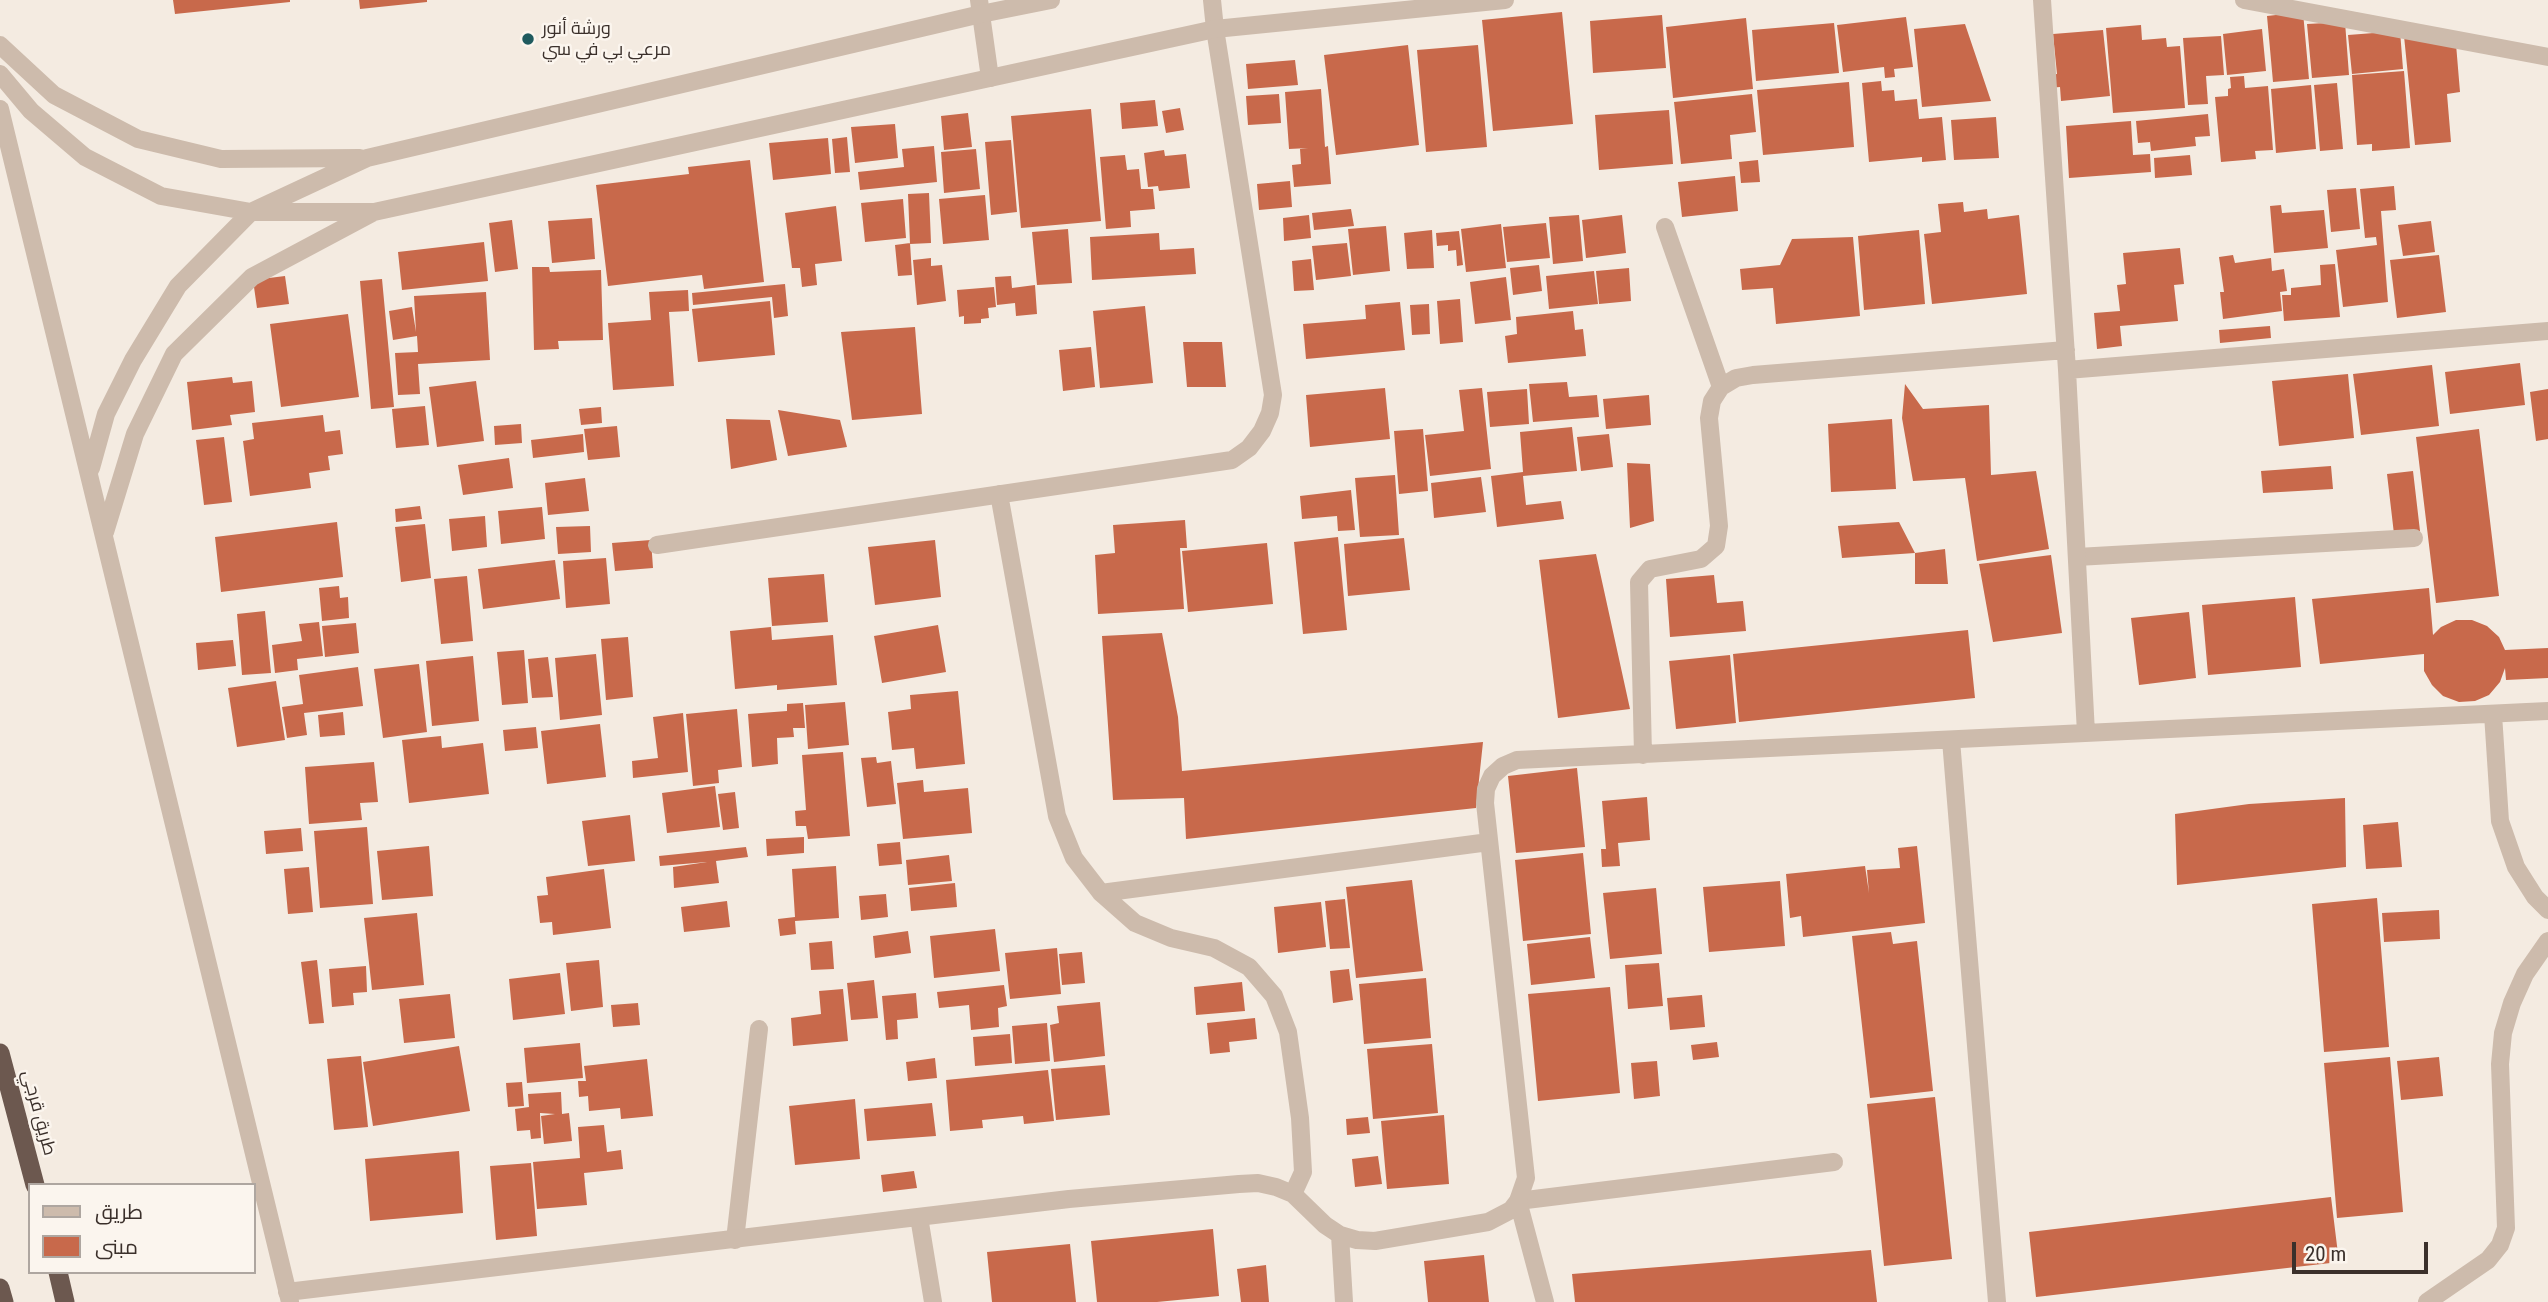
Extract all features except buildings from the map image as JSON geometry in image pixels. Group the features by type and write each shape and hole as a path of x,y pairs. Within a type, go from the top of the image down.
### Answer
{"highway":[{"name":"طريق قرجي","path":"0,1053 34,1183"},
{"path":"58,1274 65,1302"},
{"path":"0,1288 4,1302"}],"street":[{"path":"90,471 106,414 133,360 178,286 251,212 367,158 980,7 1051,0"},
{"path":"657,545 1232,460 1249,448 1262,431 1270,413 1272,375 1212,0"},
{"path":"0,74 31,111 85,157 161,196 251,212 374,212 1215,29 1505,0"},
{"path":"2042,0 2066,350 2086,733"},
{"path":"2244,0 2548,57"},
{"path":"980,7 990,78"},
{"path":"0,45 54,94 138,139 221,159 367,158"},
{"path":"0,109 289,1297 1069,1199 1239,1184 1258,1183 1293,1194 1340,1235 1357,1240 1375,1241 1488,1222 1500,1217 1518,1200 1526,1178 1485,803 1486,789 1492,776 1503,766 1517,760 2548,711"},
{"path":"105,533 135,434 174,354 252,277 374,212"},
{"path":"1665,227 1721,387"},
{"path":"2067,370 2548,331"},
{"path":"1643,755 1639,582 1650,569 1701,559 1716,546 1719,526 1709,418 1712,401 1721,387 1736,378 1753,375 2066,350"},
{"path":"999,494 1057,816 1074,858 1101,894 1135,923 1171,938 1214,948 1249,967 1274,996 1287,1032 1300,1118 1303,1172 1293,1194"},
{"path":"2077,557 2414,538"},
{"path":"2493,714 2500,821 2516,867 2535,897 2548,910"},
{"path":"1951,740 1997,1302"},
{"path":"1101,894 1489,842"},
{"path":"2427,1302 2488,1260 2500,1245 2507,1228 2500,1064 2503,1033 2525,974 2548,941"},
{"path":"735,1240 759,1028"},
{"path":"1518,1200 1834,1161"},
{"path":"1518,1200 1545,1302"},
{"path":"919,1217 933,1302"},
{"path":"1340,1235 1344,1302"}],"place":[{"name":"ورشة أنور مرعي بي في سي","path":"528,39"}]}
